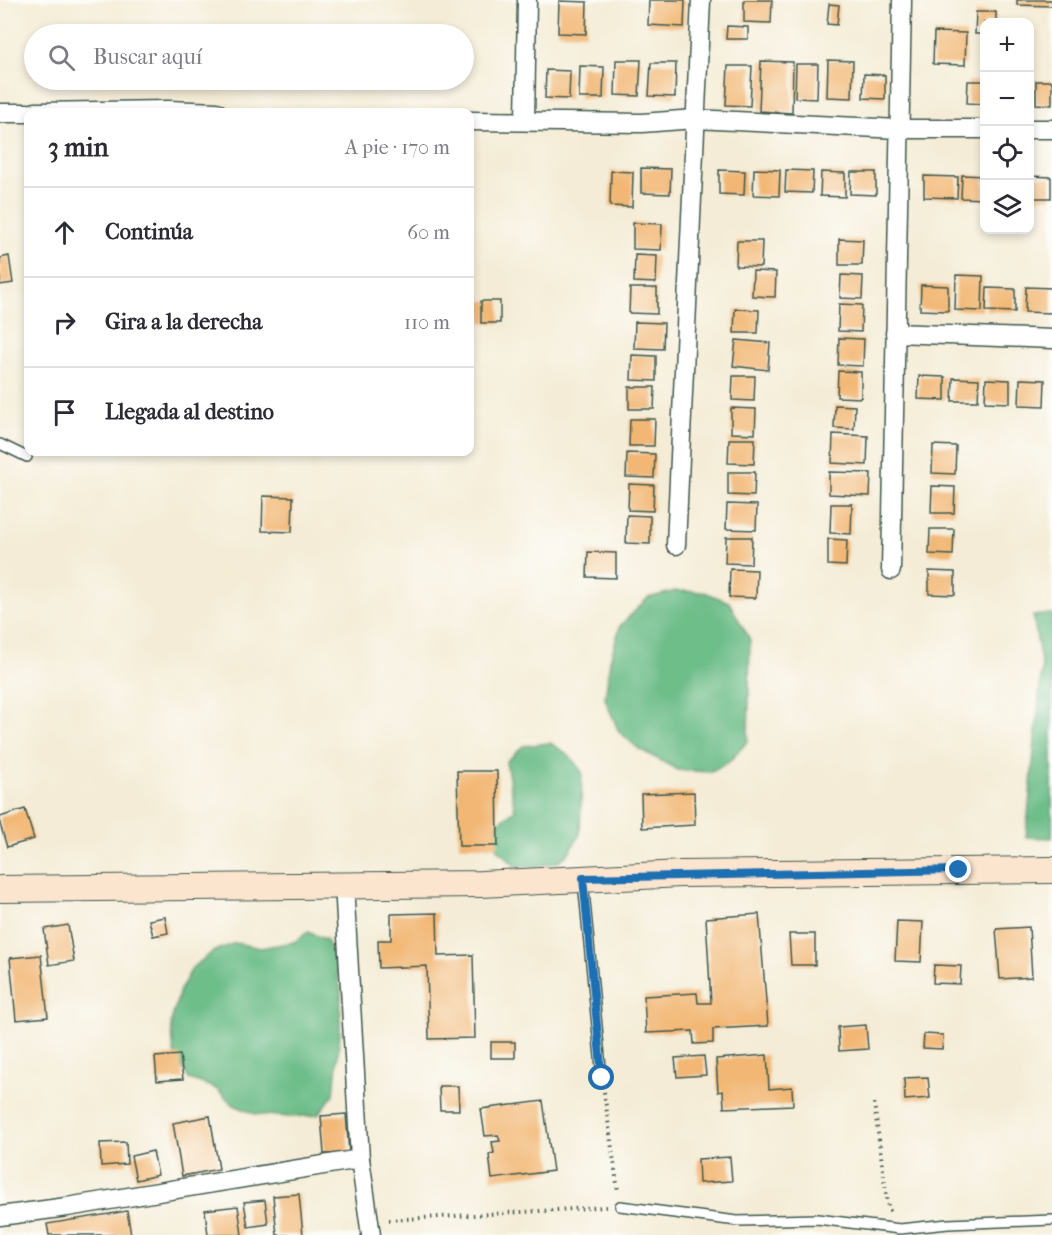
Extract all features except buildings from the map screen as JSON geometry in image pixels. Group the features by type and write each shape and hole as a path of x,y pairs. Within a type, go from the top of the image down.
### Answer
{"street":[{"path":"525,120 527,0"},
{"path":"676,545 701,0"},
{"path":"891,570 902,0"},
{"path":"0,113 24,113"},
{"path":"474,121 642,123 695,118 899,129 980,129"},
{"path":"1034,129 1052,129"},
{"path":"895,333 1052,339"},
{"path":"0,890 480,884 681,874 1052,870"},
{"path":"344,884 360,1159 370,1228"},
{"path":"0,1216 360,1159"}],"lane":[{"path":"0,444 27,458"},
{"path":"583,878 602,1078"},
{"path":"620,1206 737,1221 816,1219 900,1229 948,1224 1052,1220"}],"path":[{"path":"370,1228 620,1206 602,1078"},
{"path":"874,1103 888,1207 900,1229"}],"green space":[{"path":"675,591 704,592 729,602 750,640 748,741 729,762 710,772 678,770 639,749 619,732 605,699 610,661 620,626 648,598"},
{"path":"1052,614 1052,838 1026,837 1042,667 1033,616"},
{"path":"550,743 569,755 582,772 580,834 568,854 558,862 535,867 514,865 493,844 498,823 515,810 506,762 523,746"},
{"path":"308,932 327,940 336,964 341,992 340,1033 334,1094 318,1115 290,1117 255,1114 234,1105 215,1088 189,1079 174,1053 171,1022 180,990 193,967 213,952 235,943 261,948 294,942"}],"route":[{"path":"602,1078 583,878 681,874 959,870"}]}
